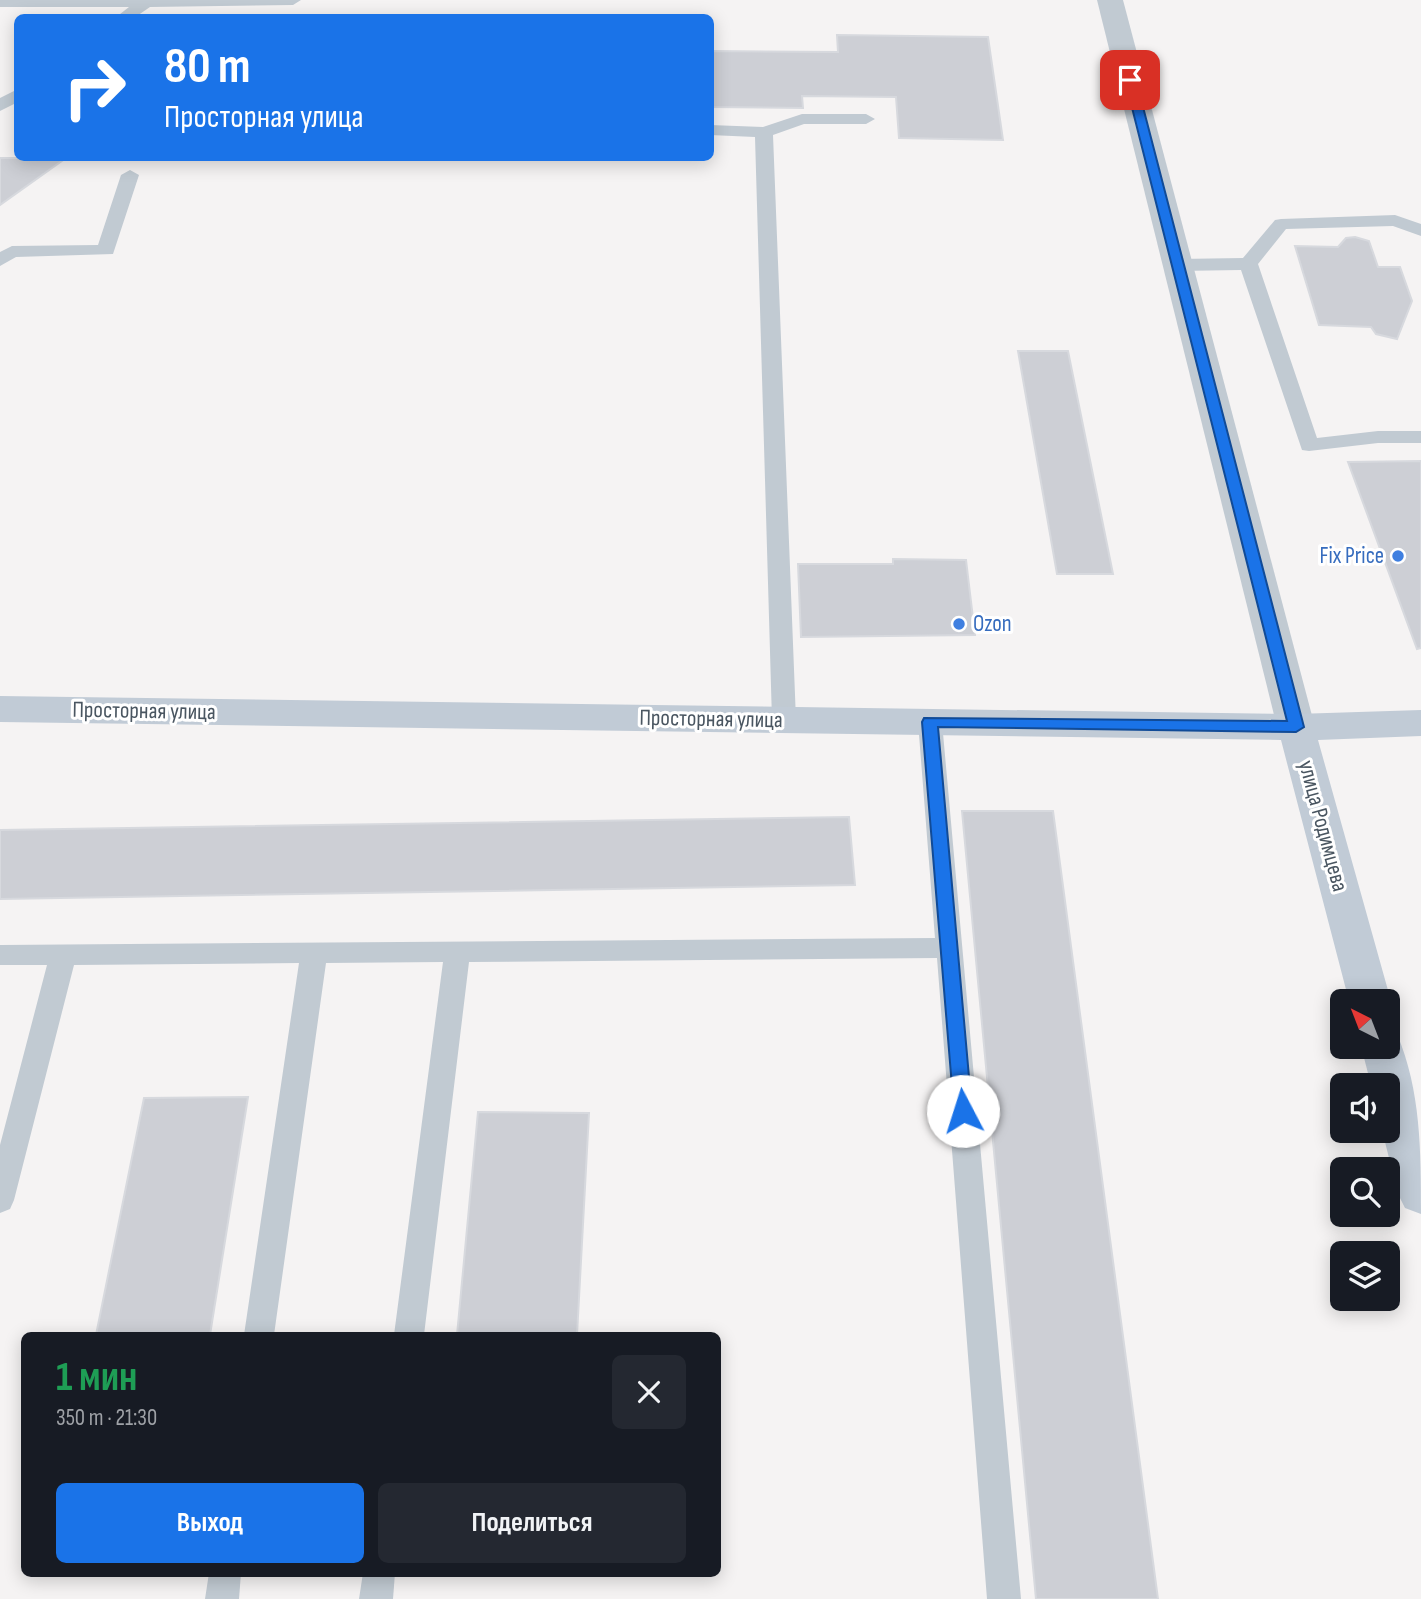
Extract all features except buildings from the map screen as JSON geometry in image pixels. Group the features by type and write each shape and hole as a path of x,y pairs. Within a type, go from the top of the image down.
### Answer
{"street":[{"name":"улица Родимцева","path":"1110,0 1296,727 1367,989"},
{"name":"Просторная улица","path":"0,709 1296,727 1421,723"},
{"path":"1385,1059 1421,1194"}],"lane":[{"path":"1,3 293,0"},
{"path":"129,14 146,2"},
{"path":"714,130 764,132 802,119 866,119"},
{"path":"764,132 784,720"},
{"path":"0,260 12,252 106,250 130,175"},
{"path":"1178,265 1248,264 1281,224 1395,220 1421,230"},
{"path":"1248,264 1308,445 1378,437 1421,437"},
{"path":"930,722 1004,1599"},
{"path":"0,955 949,948"},
{"path":"409,1332 457,952"},
{"path":"259,1332 314,953"},
{"path":"0,1200 63,955"},
{"path":"222,1599 225,1577"},
{"path":"376,1599 379,1577"}],"place":[{"name":"Fix Price","path":"1398,556"},
{"name":"Ozon","path":"959,624"}],"route":[{"path":"963,1111 930,722 1296,727 1130,80"}]}
